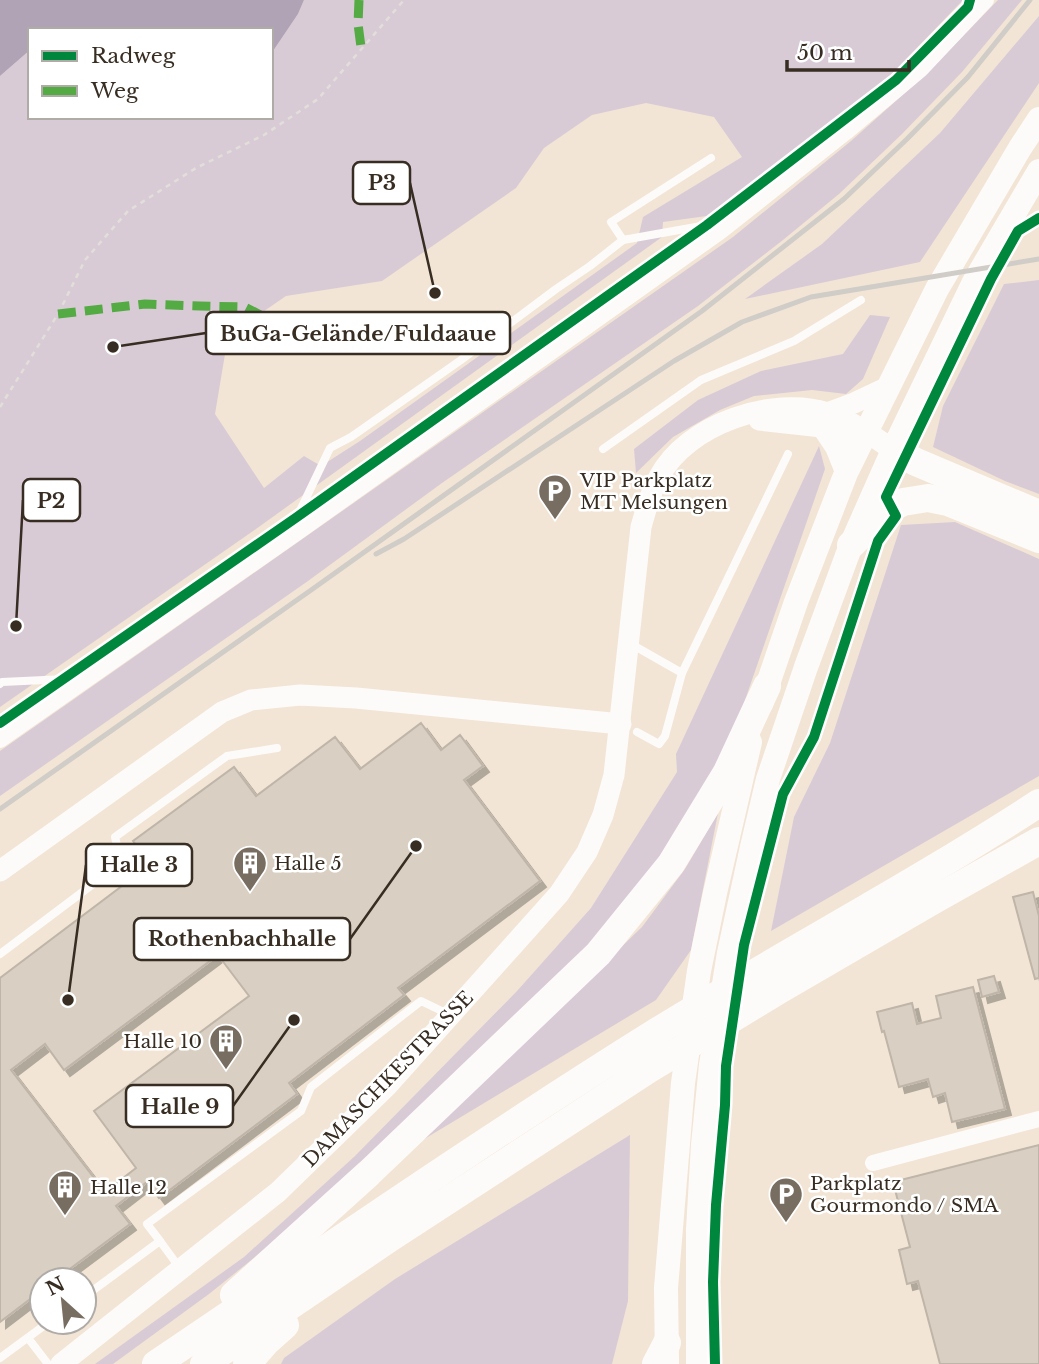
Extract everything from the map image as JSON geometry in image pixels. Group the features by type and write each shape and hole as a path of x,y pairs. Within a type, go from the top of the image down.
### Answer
{"highway":[{"path":"893,450 1039,514"},
{"path":"851,545 892,508 903,502 928,498 948,502 1039,539"},
{"path":"156,1364 369,1173 598,954 671,864 727,772 767,686"},
{"path":"973,846 1039,803"},
{"path":"156,1364 480,1146 659,1031 973,846 1039,811"},
{"path":"204,1364 390,1238 649,1069 1039,841"},
{"path":"247,1364 266,1342 390,1238"}],"main road":[{"path":"663,1357 683,1083 699,971 745,758 796,602 846,473 937,289 1039,119"},
{"path":"698,1364 698,1230 711,1065 729,953 768,779 851,545 893,450 974,282 1039,172"}],"street":[{"path":"0,740 721,231 921,69 986,0"},
{"path":"846,473 825,420 888,387"},
{"name":"DAMASCHKESTRASSE","path":"61,1364 278,1192 387,1086 559,894 587,852 603,816 629,728 628,642 641,527 659,476 674,456 703,432 732,419 825,420 893,450"},
{"path":"0,871 222,712 251,700 300,695 356,698 629,728"},
{"path":"873,1163 1039,1119"}],"lane":[{"path":"623,240 611,222 711,158"},
{"path":"298,532 297,517 330,448 351,437 461,360 623,240 707,226 721,231"},
{"path":"603,449 701,380 794,341 861,300"},
{"path":"629,728 659,744 665,736 682,673 788,454"},
{"path":"628,642 682,673"},
{"path":"1,683 66,678 76,687"},
{"path":"0,954 121,863 115,837 227,756 277,748"},
{"path":"180,1269 148,1224 301,1111 311,1087 421,1001 451,1015"},
{"path":"98,1287 160,1241"},
{"path":"0,1358 31,1336"},
{"path":"28,1338 48,1364"}],"path":[{"path":"0,407 58,314 85,260 128,211 196,168 264,135 318,99 404,0"}],"shaded area":[{"path":"0,0 304,0 298,14 273,51 273,28 28,28 28,52 0,76"},
{"path":"304,0 963,0 889,77 714,215 663,222 662,237 256,529 0,707 0,76 28,52 28,119 273,119 273,51 298,14","holes":["646,103 714,117 742,157 643,217 637,243 321,466 304,456 264,488 215,414 228,336 286,296 382,281 516,188 544,148 592,115"]},
{"path":"998,0 1022,0 962,72 902,134 839,194 783,240 698,306 442,483 308,581 0,796 0,751 733,237 851,141 925,75"},
{"path":"1039,16 1039,83 920,262 745,299 822,244 940,133"},
{"path":"1039,280 1039,494 933,447 943,406 1004,284"},
{"path":"870,315 890,317 863,379 846,394 812,390 754,396 720,410 673,437 636,473 634,449 698,400 761,371 843,354"},
{"path":"819,446 825,469 744,703 723,755 630,900 580,954 306,1216 209,1294 113,1364 95,1364 244,1257 355,1156 517,991 591,908 677,772 676,754"},
{"path":"955,522 1039,559 1039,776 771,931 794,817 830,743 901,525"},
{"path":"718,813 691,950 656,1000 421,1141 642,927 685,869"},
{"path":"630,1135 628,1301 612,1364 281,1364 284,1358 395,1279"}],"building":[{"path":"421,723 441,750 460,735 483,766 464,780 540,881 398,988 404,995 289,1083 297,1094 159,1198 147,1182 116,1206 130,1224 74,1266 28,1266 28,1301 0,1322 0,978 151,864 133,841 234,767 256,796 335,737 360,769","holes":["218,955 249,996 94,1111 136,1168 105,1192 11,1070 45,1044 64,1070"]},
{"path":"1033,892 1039,916 1039,978 1035,979 1013,897"},
{"path":"994,976 999,992 982,997 978,980"},
{"path":"973,987 1005,1109 952,1122 945,1093 933,1097 928,1079 899,1087 877,1012 912,1003 917,1024 941,1018 936,996"},
{"path":"1039,1145 1039,1364 940,1364 918,1281 907,1284 899,1250 910,1247 893,1182"}],"railway":[{"path":"0,809 702,311 844,199 968,77 1030,0"},
{"path":"376,554 404,539 674,361 742,322 811,297 1039,259"}],"marked path":[{"path":"359,0 361,47"},
{"path":"58,314 145,304 245,307 270,320"}],"cycle path":[{"path":"0,723 297,517 707,225 896,80 968,7 970,0"},
{"path":"715,1364 713,1282 726,1066 744,945 783,794 814,737 878,541 896,516 886,497 991,279 1018,231 1039,218"}],"place":[{"name":"P3","path":"435,293"},
{"name":"BuGa-Gelände/Fuldaaue","path":"113,347"},
{"name":"VIP Parkplatz MT Melsungen","path":"555,521"},
{"name":"P2","path":"16,626"},
{"name":"Rothenbachhalle","path":"416,846"},
{"name":"Halle 5","path":"250,893"},
{"name":"Halle 3","path":"68,1000"},
{"name":"Halle 9","path":"294,1020"},
{"name":"Halle 10","path":"226,1071"},
{"name":"Halle 12","path":"65,1217"},
{"name":"Parkplatz Gourmondo / SMA","path":"786,1224"}]}
